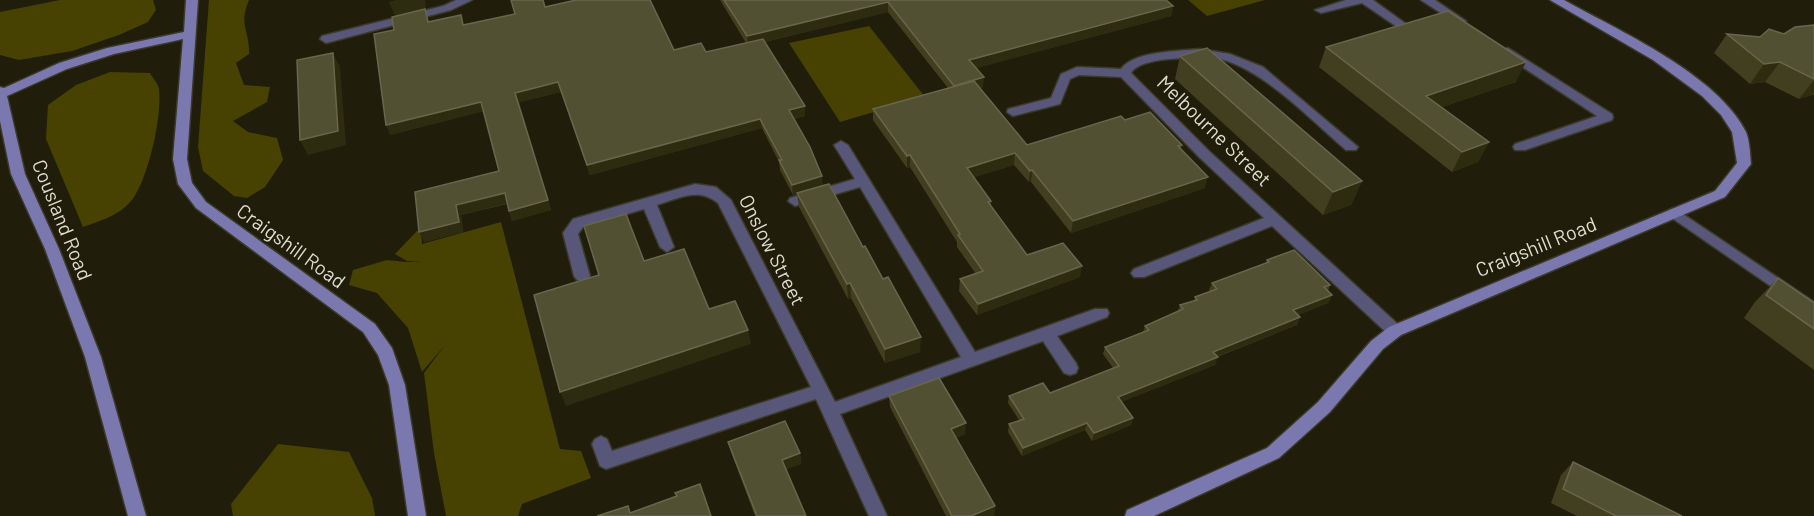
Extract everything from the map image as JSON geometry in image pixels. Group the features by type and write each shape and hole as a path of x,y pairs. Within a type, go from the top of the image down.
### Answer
{"street":[{"name":"Craigshill Road","path":"192,0 181,147 185,184 201,205 369,328 386,353 398,385 417,516"},
{"path":"326,39 447,8 466,0"},
{"path":"1321,10 1359,0"},
{"path":"1366,0 1407,29"},
{"path":"1427,0 1472,29"},
{"name":"Craigshill Road","path":"1134,516 1274,453 1324,407 1377,345 1395,332 1496,286 1720,194 1744,164 1739,133 1722,108 1696,84 1556,0"},
{"name":"Cousland Road","path":"137,516 93,357 52,249 18,174 1,92 63,66 111,51 190,34"},
{"path":"1499,46 1607,117 1520,147"},
{"name":"Melbourne Street","path":"1351,147 1259,70 1226,57 1200,53 1158,56 1130,66 1124,74 1203,154 1395,332"},
{"path":"1013,112 1056,101 1065,76 1077,70 1124,74"},
{"path":"841,146 971,359"},
{"path":"795,201 862,182"},
{"name":"Onslow Street","path":"582,276 570,233 578,223 695,189 711,190 724,200 821,392 878,516"},
{"path":"649,202 667,247"},
{"path":"1674,213 1814,310"},
{"path":"1138,273 1275,219"},
{"path":"830,411 1101,313"},
{"path":"1046,333 1070,368"},
{"path":"601,444 606,461 821,392"}],"shaded area":[{"path":"60,0 153,0 156,10 148,22 119,35 72,51 19,60 0,55 0,12"},
{"path":"209,0 249,0 244,22 249,54 236,63 244,85 270,87 267,102 233,121 248,132 277,138 283,160 265,187 247,198 234,196 203,171 198,147"},
{"path":"1188,0 1265,0 1207,16"},
{"path":"869,26 925,97 840,122 789,43"},
{"path":"110,72 150,73 159,89 156,129 145,174 134,197 118,213 83,227 46,139 48,105 76,85"},
{"path":"501,222 560,449 581,451 591,478 522,504 518,516 446,516 434,453 424,373 445,345 422,372 408,328 377,293 349,285 353,270 387,260 406,262 422,261 407,261 395,254 417,231 421,230 422,244"},
{"path":"278,444 349,452 372,498 375,516 233,516 231,504"}],"building":[{"path":"511,0 543,0 545,7 576,0 650,0 674,50 701,43 706,52 763,39 805,106 789,110 810,147 822,176 792,185 779,160 782,160 760,119 587,165 558,82 515,93 548,200 509,211 505,193 456,205 459,222 419,232 415,192 499,171 481,102 386,125 374,34 394,30 392,17 425,9 428,22 461,15 463,25 515,14"},
{"path":"724,0 1166,0 1173,6 969,60 984,77 954,86 888,2 747,36"},
{"path":"1448,11 1526,62 1426,96 1489,142 1462,152 1326,47"},
{"path":"1814,25 1814,79 1780,62 1764,64 1727,34 1760,37 1769,29 1784,34 1795,27"},
{"path":"1207,48 1362,181 1333,192 1180,56"},
{"path":"333,53 338,131 300,140 297,60"},
{"path":"974,81 1027,145 1121,116 1125,120 1150,112 1182,145 1178,146 1208,177 1073,221 1032,170 1030,171 1015,153 967,168 991,201 988,202 1027,255 1063,243 1082,266 978,304 960,279 983,271 958,235 960,234 910,155 907,156 873,109"},
{"path":"829,184 863,247 865,246 883,279 888,277 921,337 885,349 850,283 847,284 797,193"},
{"path":"626,214 644,261 684,249 709,309 735,301 748,330 560,392 534,295 599,275 584,226"},
{"path":"1294,250 1330,285 1324,287 1332,295 1293,310 1300,317 1213,352 1218,357 1118,397 1133,418 1094,433 1087,423 1023,448 1009,424 1024,419 1009,396 1043,383 1050,393 1119,366 1105,347 1149,330 1145,326 1183,309 1180,305 1197,300 1195,297 1217,289 1212,283"},
{"path":"1778,278 1814,303 1814,329 1766,295"},
{"path":"939,378 966,423 951,429 995,506 971,516 952,516 889,396"},
{"path":"785,421 800,453 782,460 806,516 757,516 728,442"},
{"path":"1573,462 1682,516 1616,516 1563,489"},
{"path":"700,484 711,516 597,516 628,506 630,513 677,496 675,493"}]}
